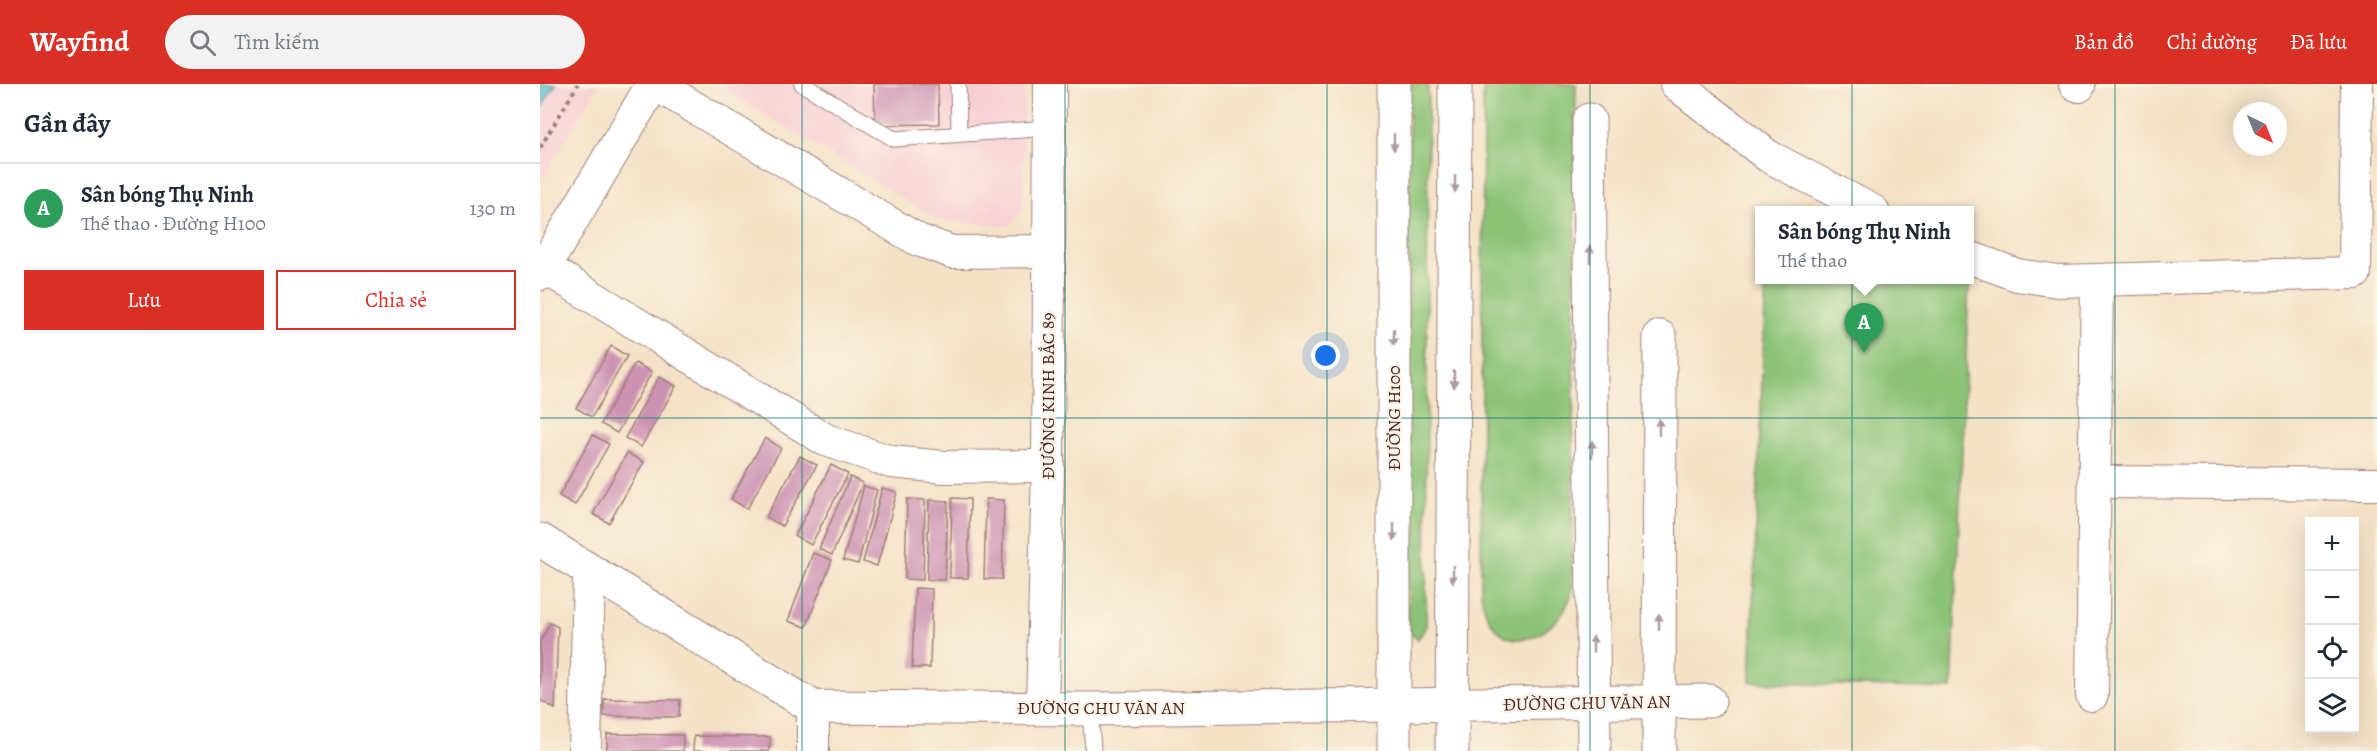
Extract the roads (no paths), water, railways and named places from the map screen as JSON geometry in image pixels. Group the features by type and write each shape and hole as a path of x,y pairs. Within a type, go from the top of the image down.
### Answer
{"main road":[{"path":"542,270 654,84"},
{"name":"ĐƯỜNG H100","path":"1394,84 1394,751"},
{"path":"1452,751 1455,84"},
{"path":"1589,120 1594,751"},
{"path":"1659,337 1659,751"},
{"path":"540,540 813,707"},
{"name":"ĐƯỜNG CHU VĂN AN","path":"813,707 1090,709 1709,701"}],"street":[{"path":"654,84 918,240 952,252 1049,251"},
{"name":"ĐƯỜNG KINH BẮC 89","path":"1042,709 1048,466 1050,84"},
{"path":"1676,84 1768,156 1865,206"},
{"path":"1974,260 2017,274 2058,281 2366,273 2358,84"},
{"path":"542,270 826,440 891,462 943,468 1048,466"},
{"path":"2092,695 2097,280"},
{"path":"2095,482 2377,484"},
{"path":"585,751 589,572"},
{"path":"813,707 813,751"}],"lane":[{"path":"802,84 894,139 1050,128"},
{"path":"958,84 959,133"},
{"path":"1090,709 1093,751"}],"water":[{"path":"540,84 556,84 540,110"}],"place":[{"name":"Sân bóng Thụ Ninh","path":"1864,353"}]}
